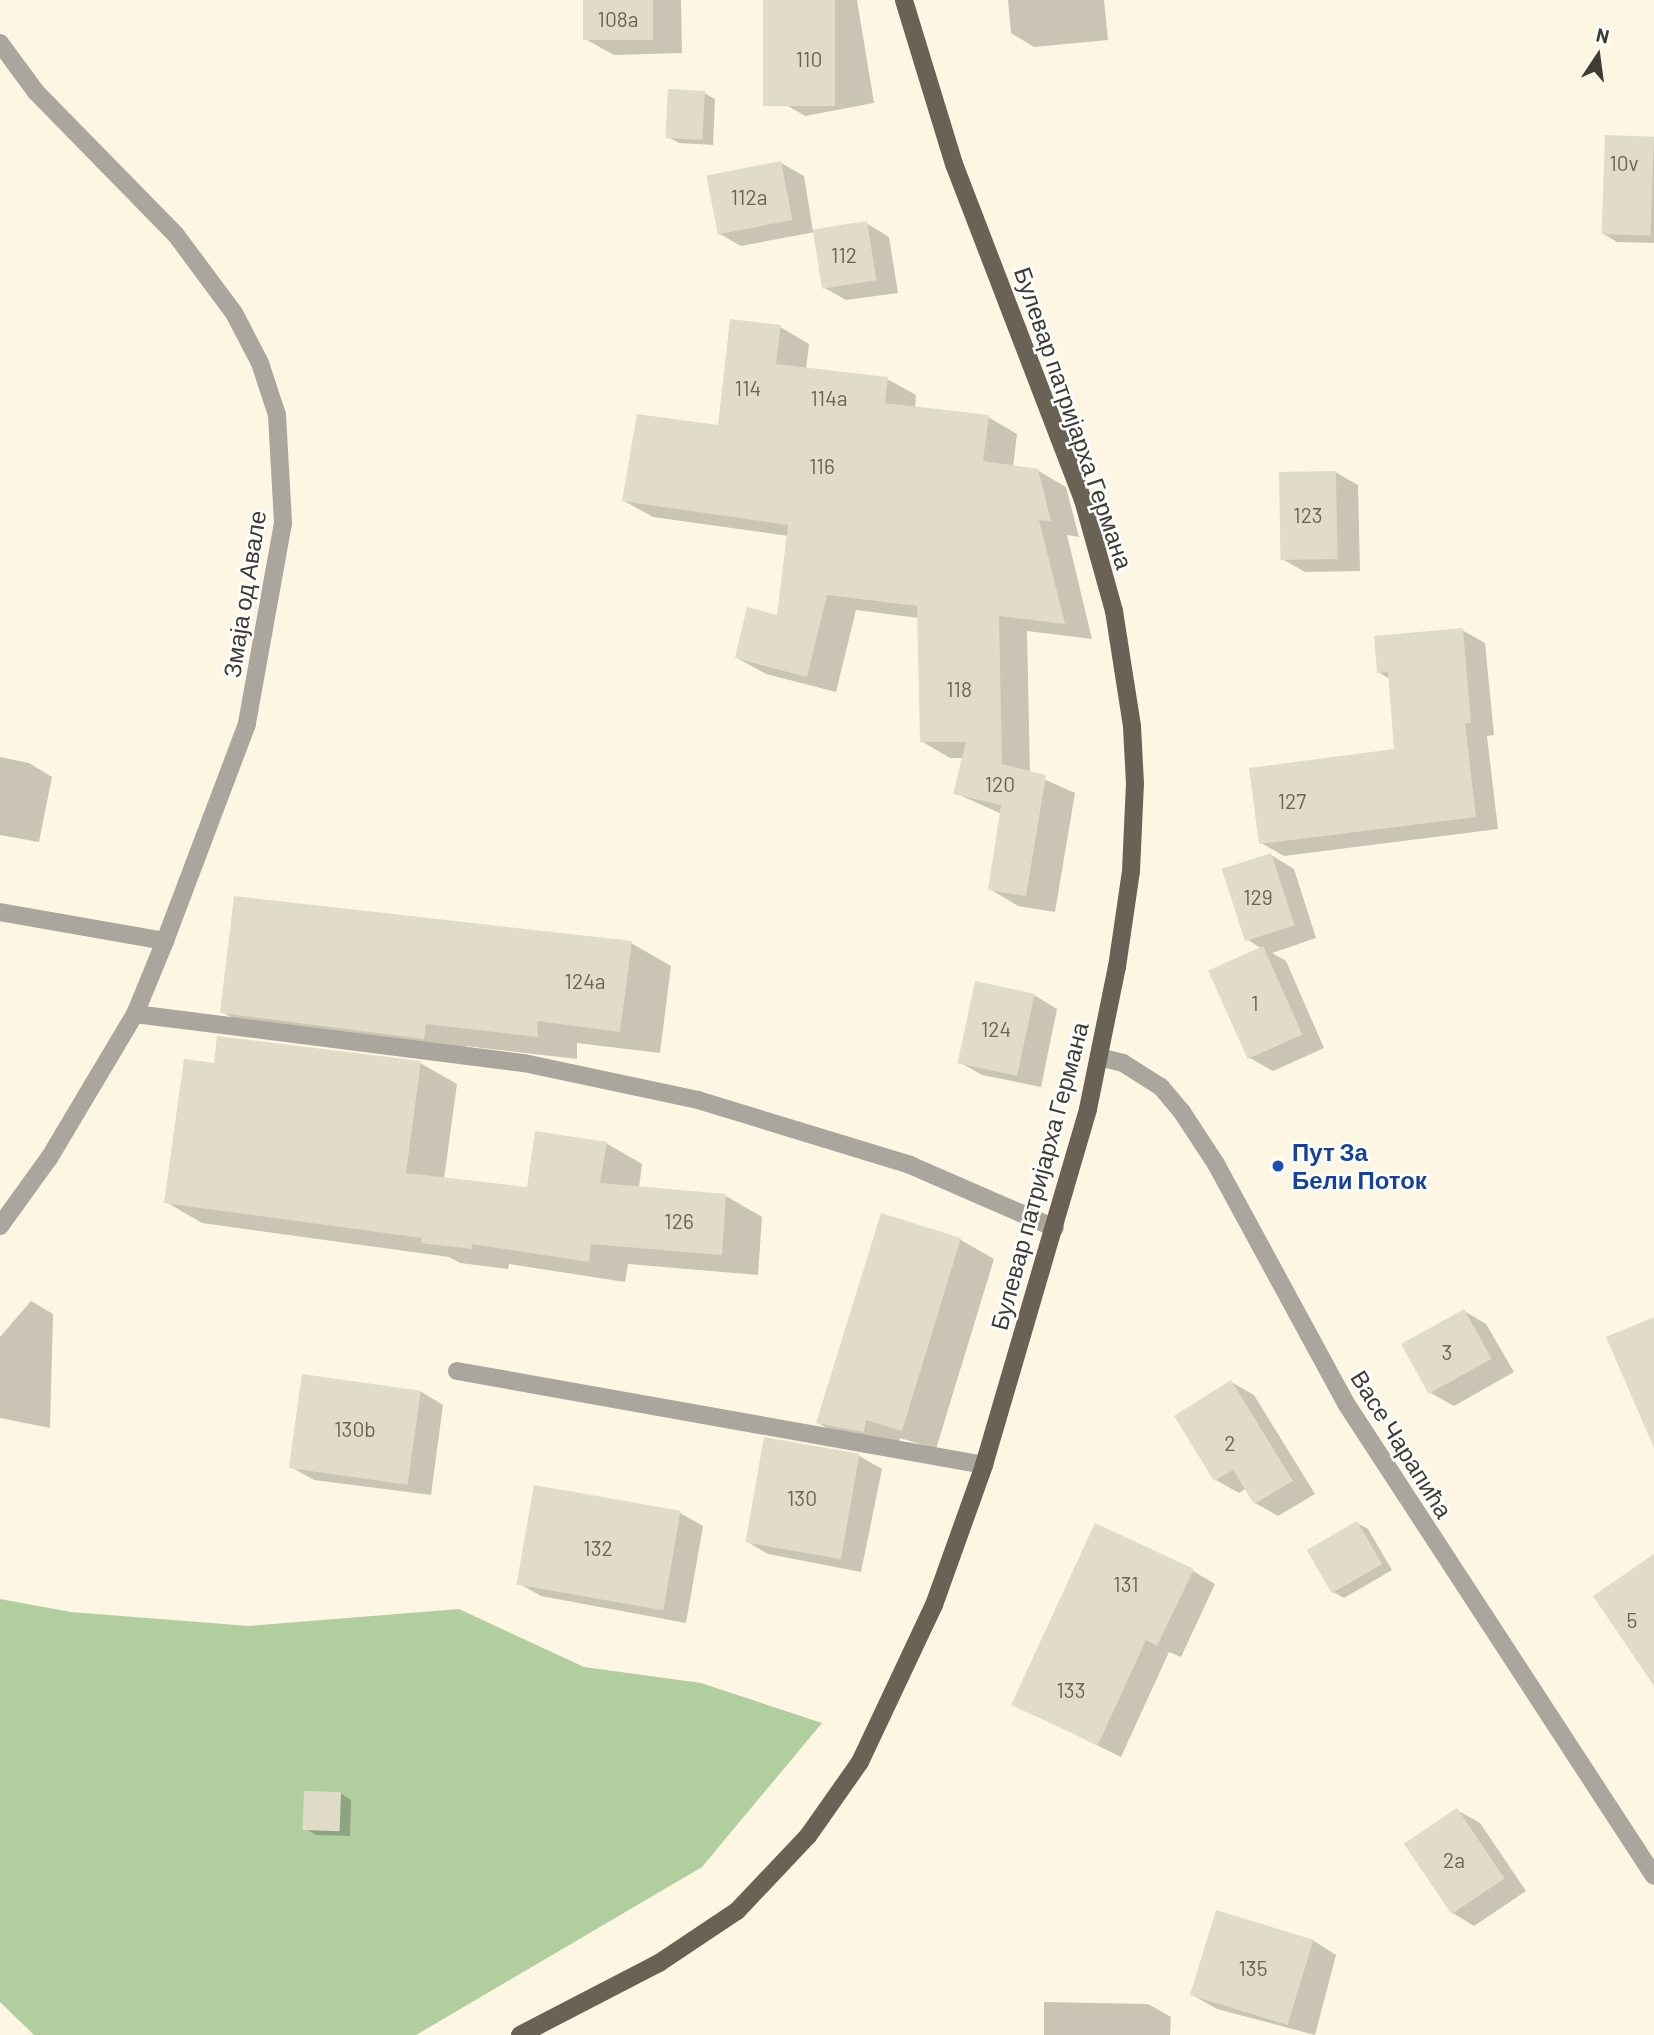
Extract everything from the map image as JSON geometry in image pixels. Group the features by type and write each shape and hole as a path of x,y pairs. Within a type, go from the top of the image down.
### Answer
{"main road":[{"name":"Булевар патријарха Германа","path":"520,2035 659,1963 737,1911 808,1836 859,1762 907,1668 984,1465 1055,1228 1100,1057 1125,914 1135,797 1132,726 1114,611 1083,500 954,164 904,0"}],"street":[{"name":"Змаја од Авале","path":"0,43 36,92 176,235 234,313 260,363 277,415 283,523 247,724 165,941 135,1014 43,1168 0,1226"},
{"path":"0,912 165,941"},
{"path":"135,1014 524,1063 698,1100 910,1165 1055,1228"},
{"name":"Васе Чарапића","path":"1100,1057 1123,1063 1161,1087 1182,1112 1216,1164 1347,1405 1654,1876"},
{"path":"457,1371 623,1397 984,1465"}],"green space":[{"path":"0,1599 71,1612 249,1626 459,1609 584,1667 701,1683 822,1723 702,1867 416,2035 34,2035 0,2002"}],"building":[{"path":"583,0 653,0 653,40 583,40"},
{"path":"763,0 835,0 835,106 763,106"},
{"path":"668,89 705,91 702,140 665,138"},
{"path":"1605,135 1654,137 1651,236 1602,234"},
{"path":"781,161 792,220 718,234 706,176"},
{"path":"867,221 876,280 822,289 813,230"},
{"path":"730,319 781,325 776,364 888,377 885,403 989,415 983,461 1038,469 1051,521 1039,520 1065,624 999,616 1002,764 1046,775 1026,896 988,890 1001,805 953,794 966,742 920,742 917,606 827,595 807,677 735,658 747,607 777,615 788,525 622,501 637,414 718,425"},
{"path":"1336,471 1338,559 1281,560 1279,472"},
{"path":"1463,628 1471,723 1465,723 1476,817 1259,844 1249,768 1394,749 1388,672 1377,673 1374,636"},
{"path":"1271,853 1294,925 1245,941 1222,869"},
{"path":"234,896 632,941 620,1032 537,1021 538,1037 426,1024 424,1039 220,1013"},
{"path":"1263,946 1302,1035 1248,1059 1208,970"},
{"path":"975,981 1035,994 1017,1076 958,1063"},
{"path":"217,1036 421,1061 406,1173 527,1187 535,1131 607,1142 600,1183 726,1194 722,1255 591,1244 589,1262 472,1244 472,1249 421,1243 422,1238 164,1203 184,1059 214,1063"},
{"path":"881,1213 961,1238 902,1431 866,1420 864,1432 816,1423"},
{"path":"1464,1309 1492,1359 1429,1394 1401,1344"},
{"path":"1654,1317 1654,1448 1606,1337"},
{"path":"302,1374 421,1391 408,1485 289,1468"},
{"path":"1231,1380 1293,1481 1254,1504 1233,1470 1214,1481 1174,1416"},
{"path":"764,1437 860,1454 841,1559 745,1542"},
{"path":"534,1485 681,1511 663,1610 516,1584"},
{"path":"1357,1521 1382,1564 1332,1593 1307,1550"},
{"path":"1095,1523 1194,1569 1157,1646 1146,1640 1098,1745 1011,1705"},
{"path":"1654,1554 1654,1686 1593,1596"},
{"path":"304,1791 341,1792 340,1831 303,1830"},
{"path":"1457,1808 1505,1878 1451,1914 1404,1844"},
{"path":"1216,1910 1314,1940 1288,2025 1190,1995"}],"place":[{"name":"Пут За Бели Поток","path":"1278,1166"}]}
